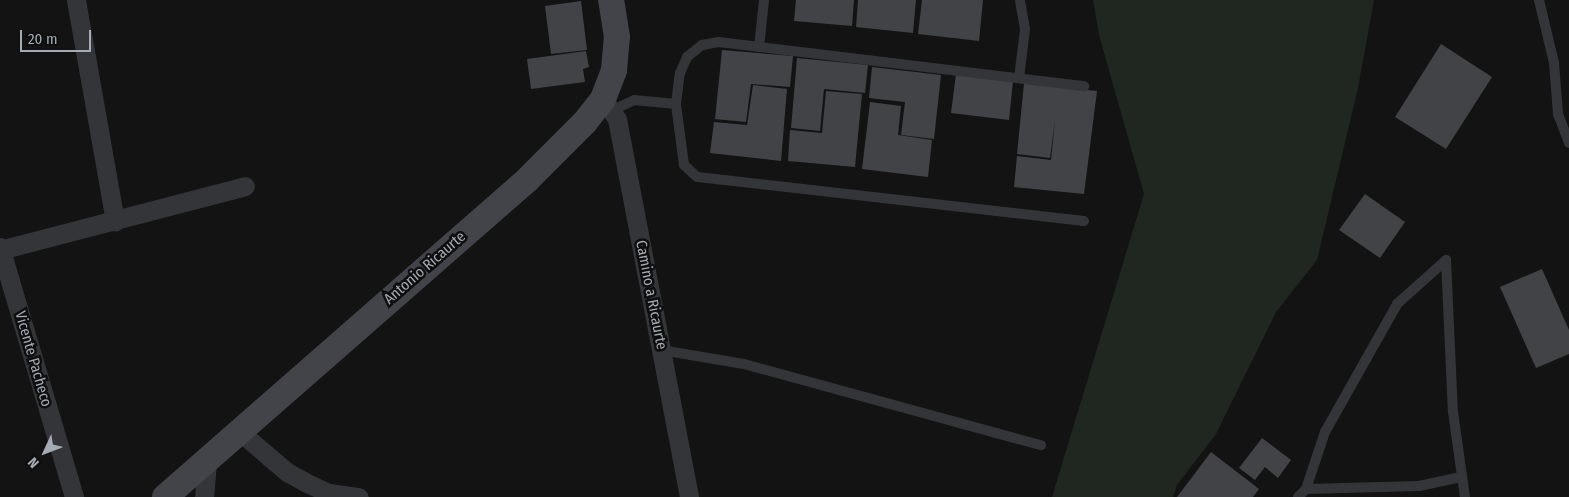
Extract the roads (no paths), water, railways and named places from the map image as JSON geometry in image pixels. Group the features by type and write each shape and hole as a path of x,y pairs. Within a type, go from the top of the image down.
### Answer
{"main road":[{"name":"Antonio Ricaurte","path":"165,497 528,179 585,122 608,104 617,37 612,0"}],"street":[{"path":"76,0 115,222"},
{"name":"Camino a Ricaurte","path":"608,104 619,127 689,497"},
{"path":"0,249 115,222 245,186"},
{"name":"Vicente Pacheco","path":"0,249 74,497"},
{"path":"239,432 287,472 304,482 329,493 359,497"},
{"path":"204,497 208,460"}],"lane":[{"path":"759,47 764,0"},
{"path":"1019,78 1025,29 1020,0"},
{"path":"1539,0 1554,64 1558,114 1569,143"},
{"path":"1084,86 719,42 694,50 680,73 676,104 684,165 697,177 1084,221"},
{"path":"608,104 634,100 676,104"},
{"path":"1298,497 1306,489 1325,432 1397,304 1446,260 1453,412 1465,497"},
{"path":"661,350 744,364 1041,445"},
{"path":"1306,489 1419,486 1461,477"}]}
